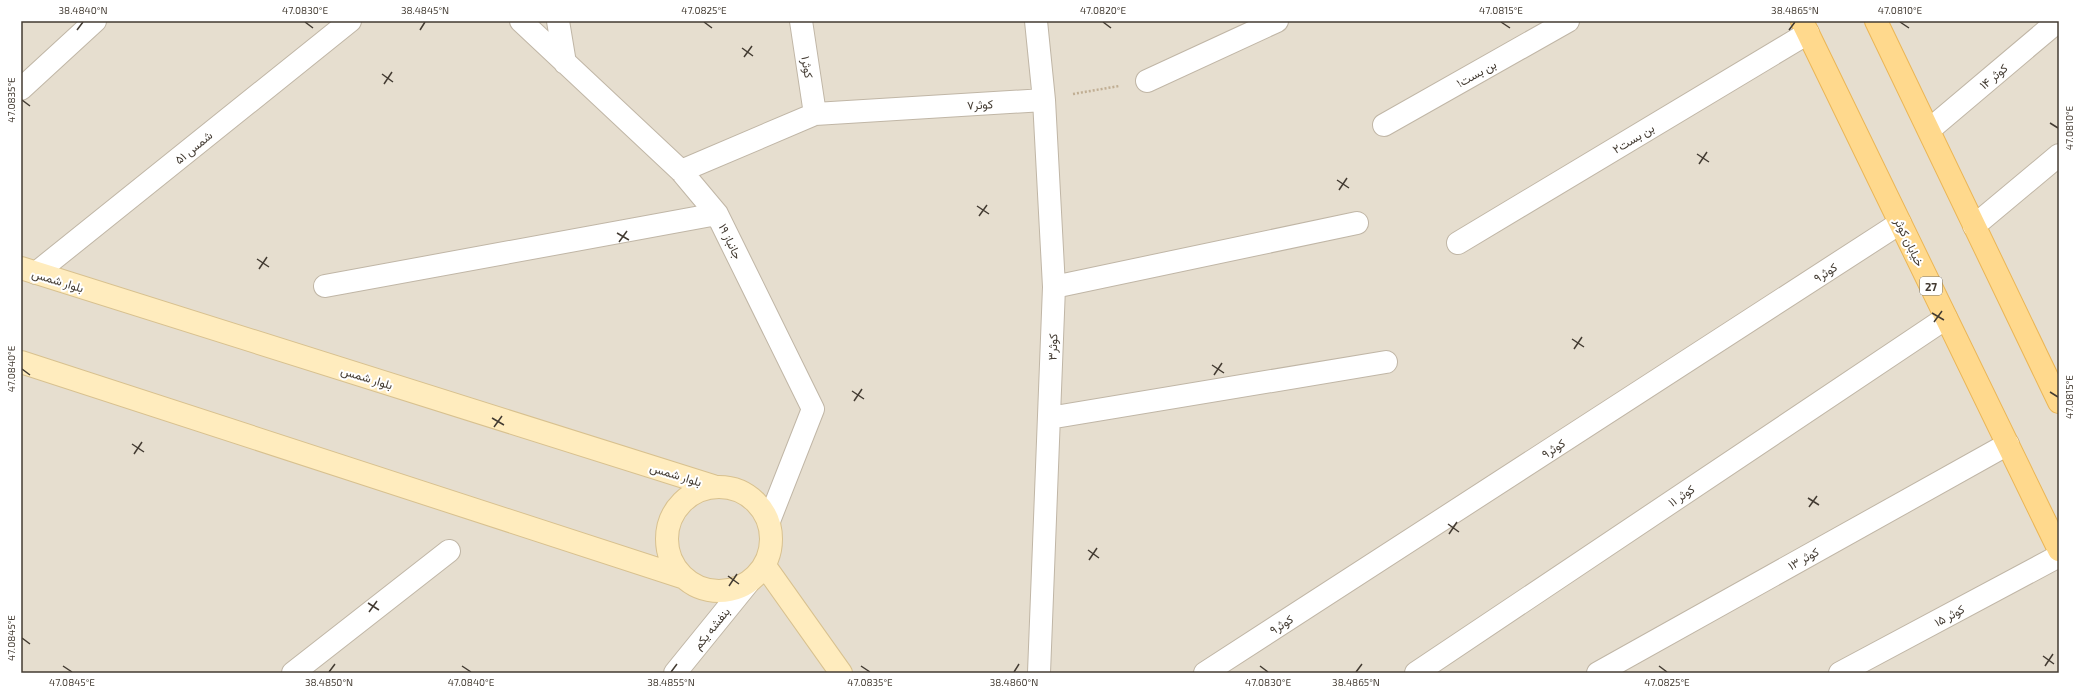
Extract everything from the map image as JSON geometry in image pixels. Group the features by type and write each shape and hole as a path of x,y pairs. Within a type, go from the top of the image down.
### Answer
{"main road":[{"path":"1876,21 2059,402"},
{"name":"خیابان کوثر","path":"1805,27 2059,550"}],"street":[{"path":"21,89 94,21"},
{"name":"شمس ۵۱","path":"28,270 350,21"},
{"name":"جانباز ۱۹","path":"521,21 681,171 717,214 813,410 770,521"},
{"path":"558,21 565,63"},
{"name":"کوثر۱","path":"801,21 815,114"},
{"name":"کوثر۳","path":"1036,21 1044,100 1054,287 1039,673"},
{"path":"1147,81 1277,21"},
{"name":"بن بست۱","path":"1384,125 1568,21"},
{"name":"کوثر ۱۴","path":"1929,130 2058,21"},
{"name":"بن بست۲","path":"1458,243 1805,27"},
{"name":"کوثر۷","path":"681,171 815,114 1044,100"},
{"path":"1974,226 2059,155"},
{"path":"325,286 717,214"},
{"name":"کوثر۹","path":"1205,673 1900,223"},
{"path":"1054,287 1357,224"},
{"name":"بلوار شمس","path":"28,270 713,486"},
{"name":"کوثر ۱۱","path":"1416,673 1946,318"},
{"path":"21,362 682,577 702,589 726,591 748,583 765,566 772,544 770,521 757,501 737,488 713,486 691,494 674,511 667,533 669,556 682,577"},
{"path":"1049,418 1386,362"},
{"name":"کوثر ۱۳","path":"1598,673 2008,444"},
{"path":"293,673 449,551"},
{"name":"کوثر ۱۵","path":"1840,673 2059,556"},
{"path":"765,566 841,673"},
{"name":"بنفشه یکم","path":"675,673 748,583"}],"path":[{"path":"1044,100 1147,81"}],"shaded area":[{"path":"21,21 2059,21 2059,673 21,673"}]}
